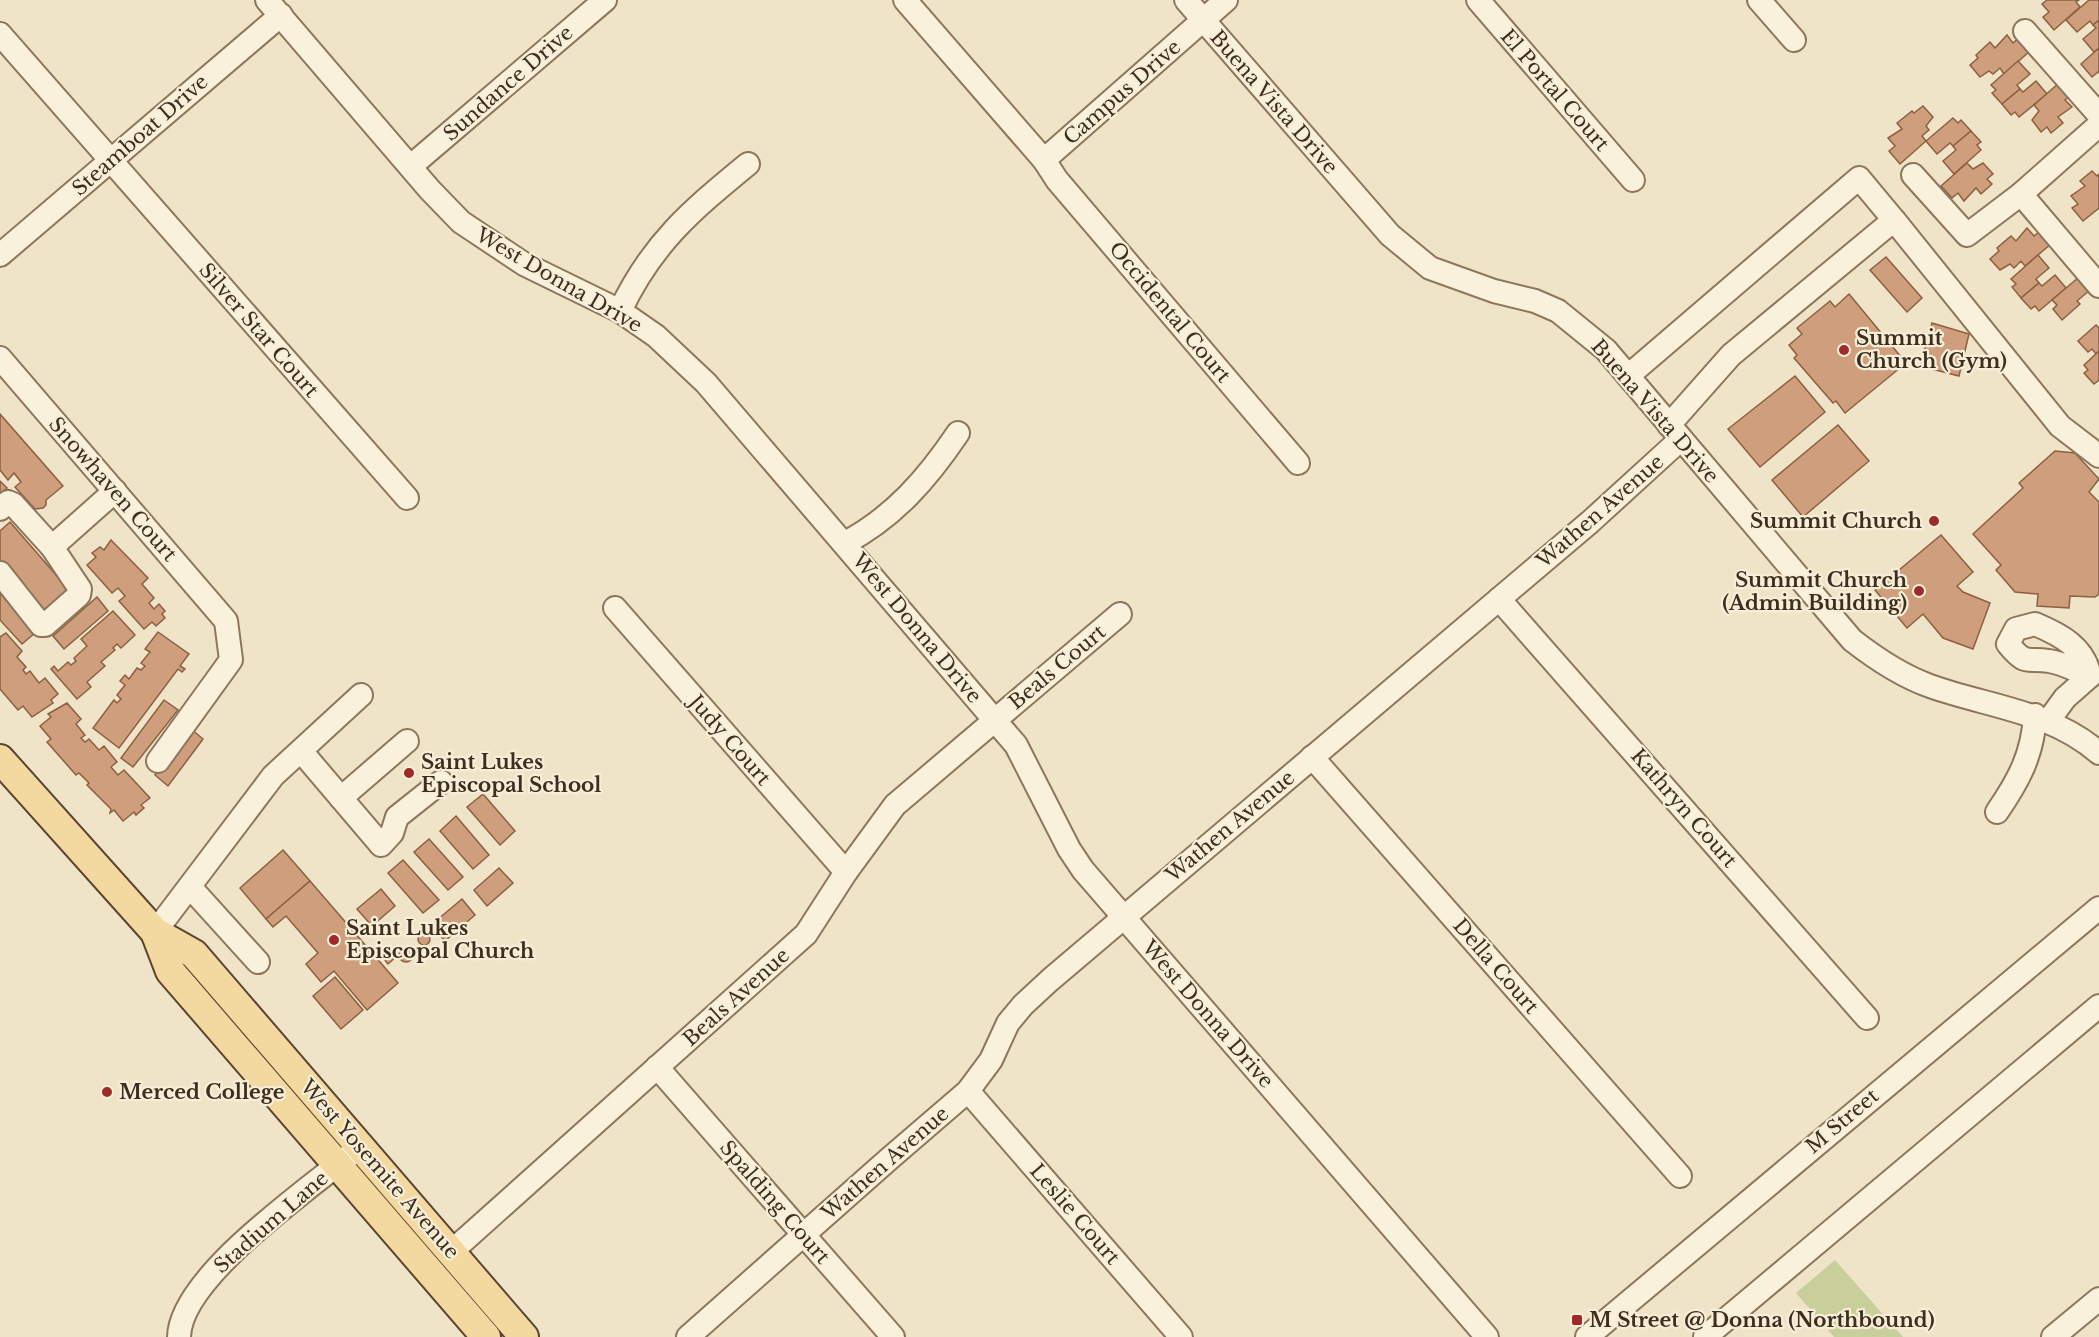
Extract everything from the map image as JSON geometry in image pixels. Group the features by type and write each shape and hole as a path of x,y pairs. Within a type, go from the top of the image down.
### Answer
{"main road":[{"name":"West Yosemite Avenue","path":"0,759 155,932 194,954 524,1337"},
{"name":"West Yosemite Avenue","path":"155,932 170,971 486,1337"}],"street":[{"name":"Occidental Court","path":"906,0 1044,160 1065,189 1298,463"},
{"name":"Buena Vista Drive","path":"1186,0 1390,235 1430,268 1494,291 1535,301 1558,311 1606,350 1852,640 1870,654 1928,685 2042,718 2085,741 2099,753"},
{"name":"Campus Drive","path":"1044,160 1226,0"},
{"name":"El Portal Court","path":"1478,0 1633,180"},
{"path":"1759,0 1794,40"},
{"name":"Sundance Drive","path":"411,166 590,5"},
{"name":"West Donna Drive","path":"274,8 430,190 461,222 524,264 620,311 656,336 698,375 845,543 1016,745 1078,863 1487,1337"},
{"name":"Steamboat Drive","path":"0,255 111,161 274,8"},
{"path":"2025,31 2099,116"},
{"name":"Silver Star Court","path":"0,34 407,498"},
{"path":"1913,175 1967,235 2020,194 2099,125"},
{"path":"620,311 631,287 661,242 688,213 747,164"},
{"path":"1628,376 1859,178 2060,426 2099,456"},
{"path":"2020,194 2099,286"},
{"name":"Wathen Avenue","path":"688,1337 969,1091 991,1060 1008,1023 1023,1005 1123,917 1590,522 1675,432 1731,355 1894,220"},
{"name":"Snowhaven Court","path":"0,358 226,621 231,660 158,761"},
{"path":"845,543 866,532 905,501 922,484 958,433"},
{"path":"52,547 115,491"},
{"path":"0,509 8,502 13,504 52,547 80,589 79,595 45,625 41,625 0,573"},
{"name":"Kathryn Court","path":"1499,598 1868,1018"},
{"name":"Judy Court","path":"615,608 846,873"},
{"name":"Beals Court","path":"995,720 1120,614"},
{"path":"1996,812 2026,764 2042,718 2096,676"},
{"path":"155,932 273,776 361,695"},
{"name":"Beals Avenue","path":"451,1252 806,934 895,805 995,720"},
{"path":"341,798 407,741"},
{"path":"301,751 381,845 392,833 397,817 441,782"},
{"name":"Della Court","path":"1312,757 1680,1176"},
{"path":"190,887 258,962"},
{"name":"M Street","path":"1587,1337 2099,908"},
{"path":"1705,1337 2099,1006"},
{"name":"Spalding Court","path":"657,1067 893,1337"},
{"name":"Leslie Court","path":"969,1091 1181,1337"},
{"name":"Stadium Lane","path":"179,1337 190,1301 212,1271 360,1147"},
{"path":"2053,1337 2099,1299"}],"green space":[{"path":"1835,1260 1903,1337 1834,1337 1796,1293"}],"building":[{"path":"2047,0 2079,0 2076,2 2080,7 2054,30 2043,17 2049,12 2042,4"},
{"path":"2089,0 2099,0 2099,20 2093,25 2090,21 2077,32 2066,20"},
{"path":"2099,20 2099,48 2094,52 2083,39 2096,28 2093,25"},
{"path":"2007,35 2013,43 2019,38 2030,51 2004,74 2000,68 1993,74 1989,71 1980,77 1970,65 1978,58 1976,55 1990,42 1995,48"},
{"path":"2099,48 2099,73 2092,77 2081,64"},
{"path":"2018,61 2030,74 2017,85 2020,89 2002,104 1992,93 1996,90 1991,85"},
{"path":"2036,81 2047,94 2019,117 2015,112 2011,115 2002,104 2020,89 2023,92"},
{"path":"2060,82 2071,95 2065,100 2072,107 2058,117 2063,123 2051,133 2047,127 2041,132 2032,120 2039,111 2034,105"},
{"path":"1923,106 1933,117 1926,126 1929,130 1922,136 1926,141 1900,164 1889,151 1895,146 1888,138 1902,129 1897,123 1912,111 1914,113"},
{"path":"1953,118 1958,123 1961,120 1971,131 1953,146 1950,143 1937,154 1926,141"},
{"path":"1971,131 1981,142 1977,145 1981,150 1954,174 1943,161 1956,150 1953,146"},
{"path":"1967,163 1973,169 1983,163 1993,174 1987,179 1992,184 1981,194 1976,188 1964,201 1958,193 1952,198 1941,186"},
{"path":"2092,171 2097,176 2099,174 2099,208 2083,221 2072,208 2078,204 2071,196 2085,186 2080,181"},
{"path":"2027,228 2034,236 2040,231 2051,244 2025,266 2021,261 2014,268 2010,264 2000,270 1990,259 1999,251 1997,248 2011,236 2016,241"},
{"path":"2038,255 2049,268 2036,279 2039,283 2021,298 2012,287 2016,284 2011,279"},
{"path":"1886,257 1922,298 1907,312 1870,270"},
{"path":"2055,275 2066,288 2039,311 2035,306 2031,309 2021,298 2039,283 2042,286"},
{"path":"2079,277 2090,290 2077,301 2080,304 2062,320 2053,309 2057,305 2052,300"},
{"name":"Summit Church (Gym)","path":"1849,294 1906,363 1845,413 1836,401 1833,403 1794,358 1797,355 1789,345 1802,334 1797,328 1830,301 1835,307"},
{"path":"1932,323 1969,334 1959,376 1920,366"},
{"path":"2096,325 2099,328 2099,351 2096,354 2092,349 2088,352 2078,341"},
{"path":"2099,351 2099,380 2094,384 2084,373 2088,370 2084,365"},
{"name":"Summit Church","path":"1795,376 1825,412 1760,467 1728,429"},
{"path":"0,414 63,486 46,500 43,508 35,509 15,487 21,482 14,473 8,480 0,470"},
{"name":"Summit Church","path":"1838,425 1869,461 1803,517 1772,480"},
{"path":"2055,451 2075,453 2099,479 2089,492 2099,502 2099,594 2095,597 2070,596 2069,608 2037,606 2038,594 2015,592 1996,570 2001,565 1973,534 2023,488 2019,483"},
{"path":"0,481 7,488 0,494"},
{"path":"10,522 70,591 44,613 0,561 0,531"},
{"name":"Summit Church (Admin Building)","path":"1941,535 1973,572 1957,586 1963,592 1990,603 1973,649 1943,638 1923,614 1907,628 1875,590"},
{"path":"111,540 148,578 142,584 154,598 149,603 154,609 159,604 165,611 162,614 165,618 156,626 152,622 144,629 119,601 125,596 118,588 112,593 87,565 96,557 92,553 100,547 104,550"},
{"path":"0,593 35,633 22,644 0,620"},
{"path":"97,597 108,611 64,649 53,636"},
{"path":"113,611 135,635 121,648 117,644 113,648 115,650 101,662 105,666 87,682 91,687 77,699 51,669 54,666 58,671 68,662 71,665 76,661 74,658 87,646 81,639"},
{"path":"158,632 189,654 180,666 185,669 182,672 178,669 119,748 93,728 114,700 117,703 121,699 117,695 125,685 120,681 125,675 129,679 137,668 141,670 145,666 141,663 150,652 145,649"},
{"path":"6,633 22,651 17,657 26,667 23,670 26,674 30,671 39,683 45,678 58,694 51,700 53,703 32,717 23,706 18,710 0,689 0,637"},
{"path":"164,700 178,710 133,767 121,758"},
{"path":"67,703 81,719 76,724 85,735 81,738 85,742 89,739 99,750 104,746 117,762 111,767 118,775 124,770 150,798 141,805 144,808 136,815 134,812 123,821 114,810 110,813 111,809 87,785 89,783 79,773 76,775 47,742 51,739 40,726 51,717 48,714"},
{"path":"190,728 203,739 168,786 155,775"},
{"path":"483,794 515,831 500,845 467,807"},
{"path":"456,816 489,855 473,869 440,831"},
{"path":"429,839 463,877 448,890 414,852"},
{"path":"283,850 310,881 266,919 240,888"},
{"path":"403,860 439,900 423,913 388,873"},
{"path":"499,868 513,883 487,906 474,890"},
{"name":"Saint Lukes Episcopal Church","path":"310,881 398,983 367,1010 334,971 321,982 306,964 318,953 286,916 273,927 266,919"},
{"path":"381,889 395,906 372,926 357,909"},
{"path":"462,899 475,915 445,941 431,925"},
{"path":"426,933 429,934 429,944 422,945 419,944 418,937 419,934"},
{"path":"389,948 397,956 388,964 381,955"},
{"path":"406,948 411,950 413,955 411,960 406,962 401,960 399,955 401,950"},
{"path":"335,977 363,1010 341,1029 313,996"}],"place":[{"name":"Summit Church (Gym)","path":"1844,350"},
{"name":"Summit Church","path":"1934,521"},
{"name":"Summit Church (Admin Building)","path":"1919,591"},
{"name":"Saint Lukes Episcopal School","path":"409,773"},
{"name":"Saint Lukes Episcopal Church","path":"334,940"},
{"name":"Merced College","path":"107,1092"},
{"name":"M Street @ Donna (Northbound)","path":"1577,1320"}]}
